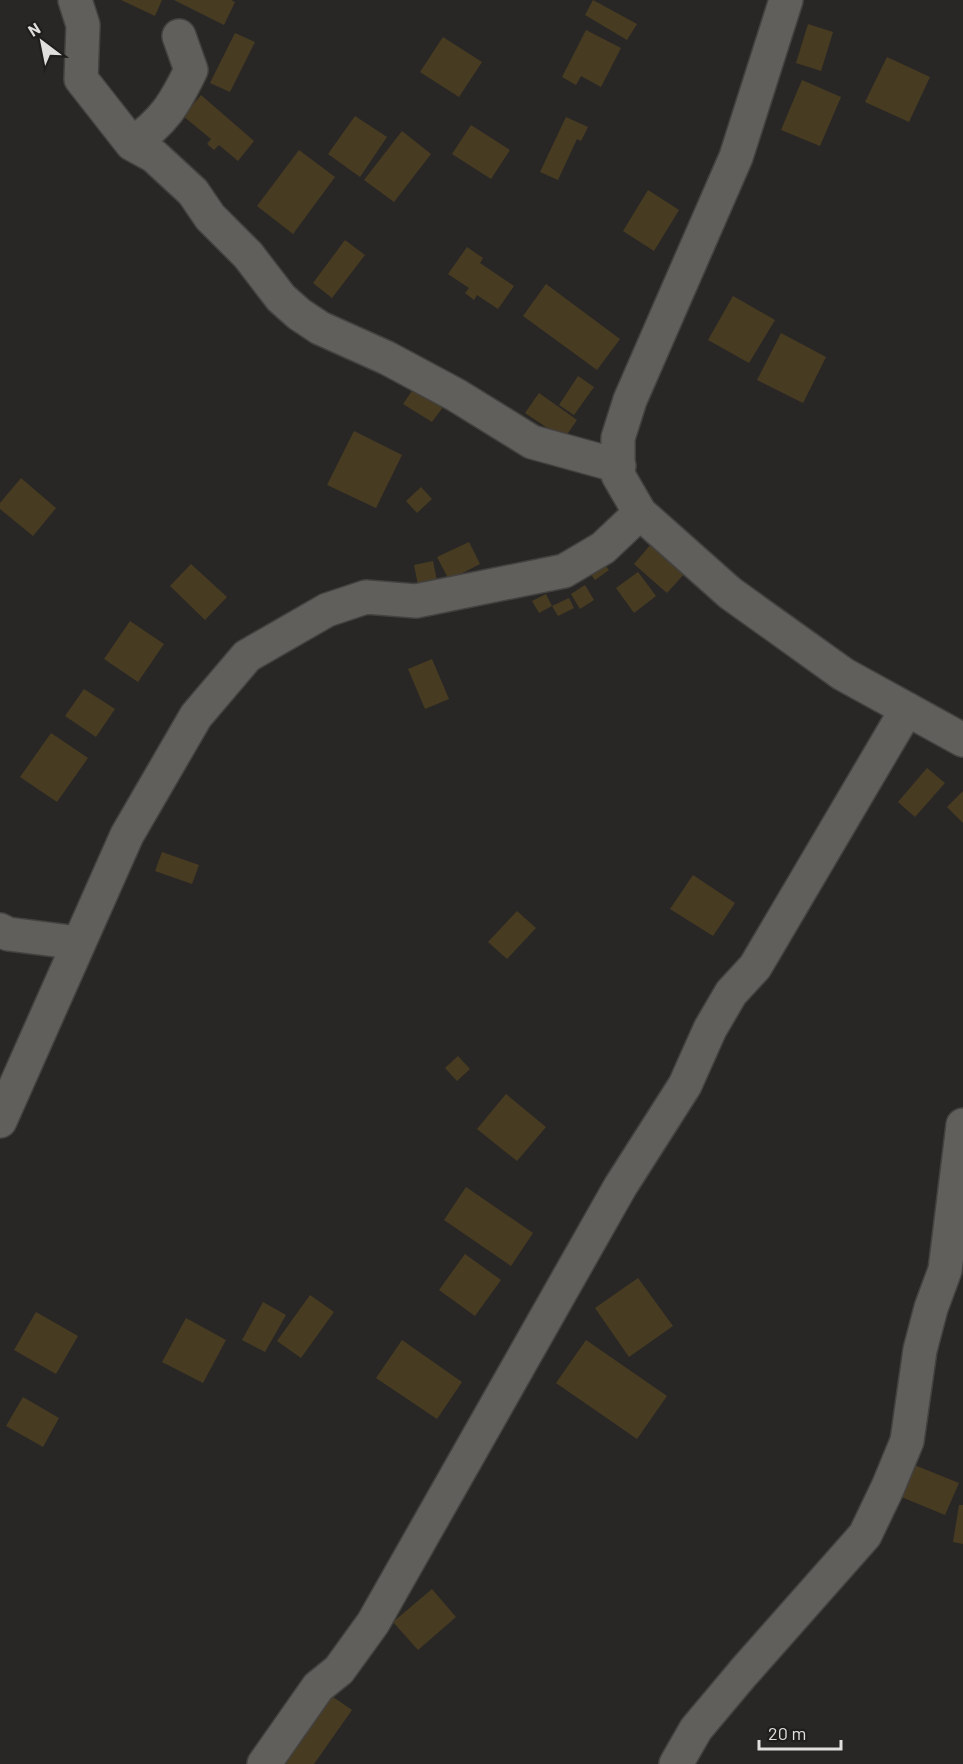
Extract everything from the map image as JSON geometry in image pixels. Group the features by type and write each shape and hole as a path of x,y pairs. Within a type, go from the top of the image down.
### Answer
{"street":[{"path":"75,0 83,25 81,79 132,144 154,156 193,192 210,217 248,255 281,298 320,328 387,358 446,390 532,442 619,466"},
{"path":"786,0 736,157 630,400 618,438 618,475 640,513 730,593 843,674 963,740"},
{"path":"132,144 150,131 173,106 191,70 179,36"},
{"path":"0,1121 127,835 196,716 247,656 327,610 366,597 416,601 564,571 603,548 640,513"},
{"path":"264,1764 318,1687 339,1670 373,1623 620,1187 685,1085 710,1029 731,993 754,967 907,709"},
{"path":"0,930 8,934 79,943"},
{"path":"676,1764 696,1729 742,1673 865,1535 888,1487 907,1441 920,1350 931,1308 945,1270 963,1125"}],"building":[{"path":"121,0 162,0 155,16"},
{"path":"174,0 231,0 235,2 224,25"},
{"path":"593,0 637,24 627,40 585,15"},
{"path":"808,24 833,32 821,71 796,63"},
{"path":"586,30 621,48 601,87 581,76 576,85 562,77"},
{"path":"235,33 255,42 230,92 210,83"},
{"path":"443,37 482,62 459,97 420,72"},
{"path":"887,57 930,77 909,122 865,102"},
{"path":"802,80 841,97 820,146 781,130"},
{"path":"201,95 254,141 238,161 219,145 214,150 207,144 211,139 183,116"},
{"path":"355,116 387,137 360,177 328,154"},
{"path":"566,117 588,127 581,141 577,139 558,180 540,172"},
{"path":"471,125 510,150 491,179 452,154"},
{"path":"402,131 431,154 394,202 364,180"},
{"path":"299,150 335,177 293,234 257,206"},
{"path":"648,190 679,210 654,251 623,231"},
{"path":"345,240 365,255 332,298 313,283"},
{"path":"467,247 483,258 480,263 514,286 498,309 477,295 474,300 465,293 469,288 448,274"},
{"path":"546,284 620,339 597,370 523,316"},
{"path":"733,296 775,320 749,363 708,340"},
{"path":"781,333 826,357 803,403 757,380"},
{"path":"578,376 594,387 574,415 559,405"},
{"path":"414,388 443,407 432,422 403,404"},
{"path":"539,393 577,420 564,439 525,413"},
{"path":"354,431 402,455 376,508 327,485"},
{"path":"21,478 56,508 33,536 0,509 0,503"},
{"path":"421,487 432,499 417,513 406,501"},
{"path":"469,542 480,564 449,580 437,557"},
{"path":"652,543 686,572 667,593 634,564"},
{"path":"600,558 609,570 595,580 586,568"},
{"path":"433,561 437,581 418,585 414,565"},
{"path":"191,564 227,597 205,620 170,586"},
{"path":"638,572 656,596 634,613 616,588"},
{"path":"585,585 594,600 580,609 571,594"},
{"path":"546,594 552,606 539,613 532,601"},
{"path":"569,598 574,608 558,616 552,606"},
{"path":"130,621 164,644 138,682 104,659"},
{"path":"432,659 449,699 425,709 408,669"},
{"path":"84,689 115,709 96,737 65,716"},
{"path":"51,733 88,758 57,802 20,777"},
{"path":"927,768 945,783 915,817 898,802"},
{"path":"963,791 963,823 947,807"},
{"path":"162,852 199,865 192,884 155,871"},
{"path":"693,875 735,903 713,936 670,909"},
{"path":"517,911 536,928 507,959 488,942"},
{"path":"458,1056 470,1069 457,1081 445,1068"},
{"path":"506,1094 546,1127 517,1161 477,1129"},
{"path":"466,1187 533,1233 511,1266 444,1220"},
{"path":"465,1254 501,1280 475,1316 439,1290"},
{"path":"638,1278 673,1326 629,1357 595,1308"},
{"path":"310,1295 334,1312 301,1358 277,1341"},
{"path":"263,1302 286,1315 265,1352 242,1340"},
{"path":"36,1312 78,1336 56,1374 14,1350"},
{"path":"186,1318 226,1340 203,1383 162,1362"},
{"path":"402,1340 462,1382 437,1419 376,1378"},
{"path":"586,1340 667,1396 637,1439 556,1383"},
{"path":"23,1397 59,1418 43,1447 6,1426"},
{"path":"912,1464 959,1483 945,1515 899,1496"},
{"path":"959,1505 963,1505 963,1544 953,1542"},
{"path":"432,1589 456,1617 418,1650 393,1622"},
{"path":"320,1688 352,1710 314,1764 287,1764 274,1755"}]}
